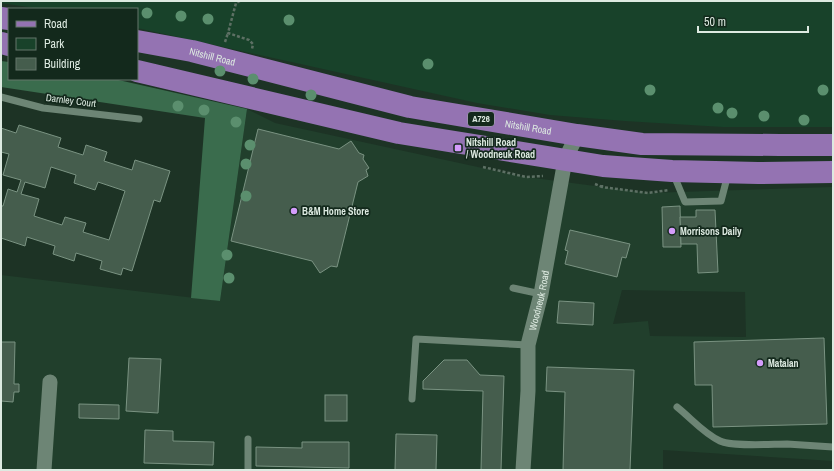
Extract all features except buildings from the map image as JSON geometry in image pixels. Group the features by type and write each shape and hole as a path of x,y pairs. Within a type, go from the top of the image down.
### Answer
{"main road":[{"name":"Nitshill Road","path":"138,41 192,51 410,107 577,135 642,144 833,145"},
{"path":"138,71 399,133 603,166 672,171 787,173 833,172"}],"street":[{"name":"Woodneuk Road","path":"523,470 528,391 528,345 541,294 565,160 577,135"},
{"path":"44,470 50,382"}],"lane":[{"name":"Darnley Court","path":"1,97 43,108 139,119"},
{"path":"672,171 685,202 722,200 729,172"},
{"path":"513,288 541,294"},
{"path":"412,399 416,339 528,345"},
{"path":"677,407 689,416 701,429 721,442 833,447"},
{"path":"248,439 248,470"}],"path":[{"path":"240,1 236,2 228,33 249,40 253,44 253,49 247,52"}],"shaded area":[{"path":"1,61 8,62 8,80 118,80 247,109 220,301 191,298 205,118 1,87"},
{"path":"247,109 275,123 519,176 648,193 833,187 833,461 663,450 663,470 1,470 1,275 220,301","holes":["622,290 745,292 746,337 650,336 648,321 613,324"]}],"green space":[{"path":"1,1 833,1 833,127 723,127 550,115 477,103 138,28 138,8 34,8 1,3"}],"place":[{"name":"Nitshill Road / Woodneuk Road","path":"458,148"},
{"name":"B&M Home Store","path":"294,211"},
{"name":"Morrisons Daily","path":"672,231"},
{"name":"Matalan","path":"760,363"}]}
